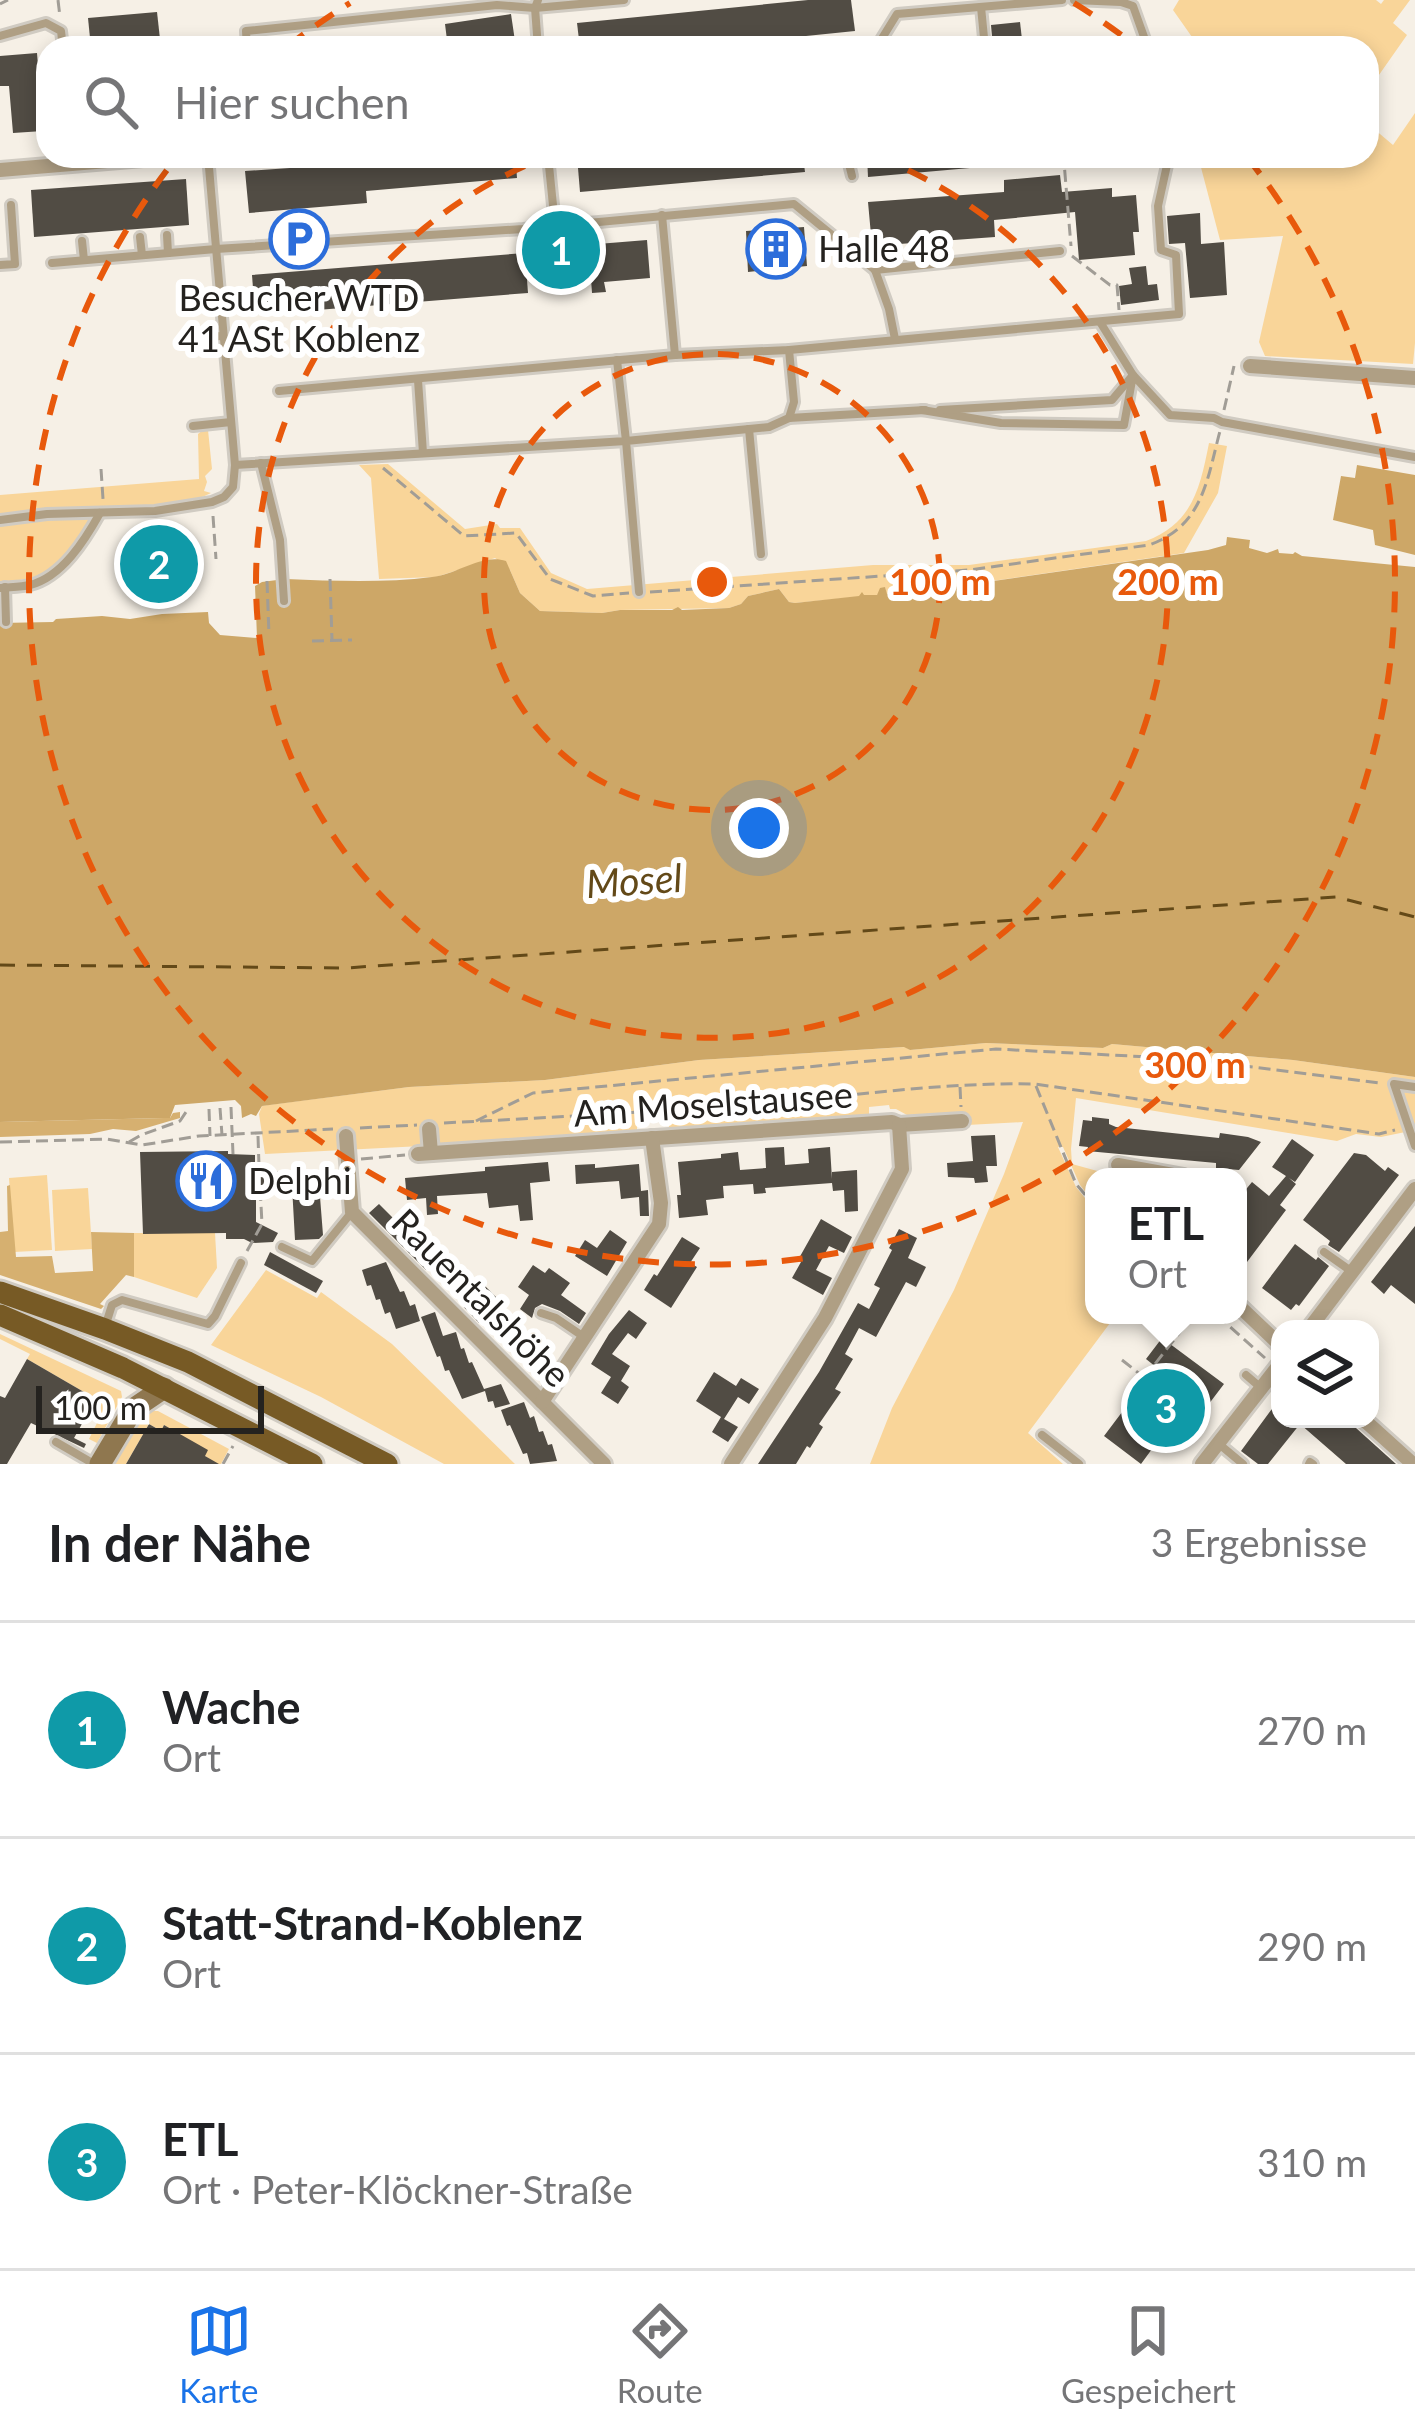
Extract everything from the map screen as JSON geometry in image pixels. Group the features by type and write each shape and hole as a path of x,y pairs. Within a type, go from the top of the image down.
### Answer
{"main road":[{"path":"0,1292 105,1329 232,1384 387,1464"},
{"path":"0,1315 164,1388 237,1436 312,1464"},
{"path":"105,1329 123,1368"},
{"path":"164,1388 202,1380 232,1384"},
{"path":"237,1436 256,1395"}],"street":[{"path":"0,170 36,165"},
{"path":"1250,366 1413,379"},
{"name":"Am Moselstausee","path":"424,1154 962,1121"},
{"path":"731,1464 825,1318 902,1168 898,1125"},
{"path":"424,1154 429,1130"},
{"path":"346,1136 347,1160"},
{"path":"542,1402 659,1224 661,1203 652,1138"},
{"name":"Rauentalshöhe","path":"347,1160 352,1212 604,1464"},
{"path":"1118,1165 1134,1168"},
{"path":"1316,1320 1415,1189"},
{"path":"1247,1314 1271,1336"},
{"path":"100,1357 128,1385 133,1409"},
{"path":"1202,1464 1271,1374"},
{"path":"97,1464 133,1409 164,1388"},
{"path":"1373,1428 1413,1464"}],"lane":[{"path":"246,36 246,31 497,5 624,0"},
{"path":"892,0 897,14"},
{"path":"897,14 1062,0"},
{"path":"1074,0 1133,5 1144,36"},
{"path":"536,4 537,36"},
{"path":"981,7 985,36"},
{"path":"883,36 897,14"},
{"path":"0,36 46,23 61,31 61,36"},
{"path":"0,520 155,512 212,502 233,487 235,465 209,168"},
{"path":"549,168 555,225"},
{"path":"850,168 852,176"},
{"path":"279,391 1179,314 1176,255 1162,250 1158,206 1166,168"},
{"path":"52,263 794,204 875,270 895,339"},
{"path":"0,265 15,264 11,205"},
{"path":"662,215 675,355"},
{"path":"167,235 168,253"},
{"path":"140,237 142,255"},
{"path":"82,241 84,260"},
{"path":"875,270 1060,251"},
{"path":"1100,322 1133,375 1169,415 1214,418 1415,457"},
{"path":"186,338 222,336"},
{"path":"789,350 794,402 789,418"},
{"path":"617,360 639,592"},
{"path":"235,465 626,441 770,427 789,418 1112,400 1133,375"},
{"path":"922,410 1001,423 1124,425 1133,375"},
{"path":"418,380 423,453"},
{"path":"193,426 231,422"},
{"path":"749,429 761,554"},
{"path":"261,464 280,540 284,601"},
{"path":"6,622 3,587 29,585 56,572 102,513"},
{"path":"1415,1088 1394,1084 1415,1146"},
{"path":"282,1247 312,1261 352,1212"},
{"path":"1324,1252 1352,1271"},
{"path":"105,1329 112,1305 122,1300 208,1324 241,1263"},
{"path":"541,1313 584,1337"},
{"path":"1246,1376 1260,1387"},
{"path":"1042,1435 1079,1464"},
{"path":"56,1442 97,1464"},
{"path":"1217,1443 1243,1464"}],"path":[{"path":"0,4 8,0"},
{"path":"58,0 61,31"},
{"path":"1065,168 1072,256 1110,286 1117,285 1120,320"},
{"path":"375,457 464,536 516,533 550,579 592,596 969,570 1149,545 1173,536 1204,493 1234,367 1250,366"},
{"path":"101,470 102,513"},
{"path":"212,502 216,559"},
{"path":"330,579 332,640"},
{"path":"267,581 269,635"},
{"path":"312,641 352,640"},
{"path":"474,1122 533,1093 997,1049 1188,1059 1394,1084"},
{"path":"1035,1084 1076,1184 1085,1194"},
{"path":"960,1086 962,1121"},
{"path":"231,1107 233,1154"},
{"path":"220,1108 222,1136"},
{"path":"209,1109 210,1136"},
{"path":"128,1143 180,1121 186,1112"},
{"path":"0,1142 107,1139 142,1145 258,1134 260,1166"},
{"path":"347,1160 424,1154"},
{"path":"241,1263 262,1223 260,1186"},
{"path":"1228,1324 1271,1360"},
{"path":"1144,1378 1184,1327"},
{"path":"1121,1360 1160,1390"},
{"path":"1167,1429 1175,1435"},
{"path":"223,1464 237,1436"}],"shaded area":[{"path":"1179,0 1376,0 1381,4 1410,0 1393,23 1407,35 1379,75 1379,36 1191,36 1173,10"},
{"path":"1415,113 1413,364 1265,356 1259,342 1283,236 1220,240 1201,168 1379,168 1379,133 1393,145"},
{"path":"208,430 212,469 205,476 204,491 211,493 155,506 0,515 0,495 199,479 198,434"},
{"path":"1209,443 1227,446 1218,493 1184,553 910,593 886,594 885,587 877,595 795,603 779,589 748,596 729,608 602,613 540,611 520,593 510,570 495,558 436,577 379,579 371,478 359,465 388,464 465,529 497,524 520,528 551,573 587,589 873,565 969,565 1146,541 1174,524 1192,502"},
{"path":"89,517 88,528 52,568 31,578 0,582 0,525"},
{"path":"986,1043 1103,1048 1112,1044 1293,1060 1415,1077 1415,1130 1381,1137 1356,1134 1337,1141 1076,1098 1072,1164 1086,1168 1085,1191 1063,1147 1058,1147 1085,1198 1085,1324 1109,1324 1028,1433 1063,1464 870,1464 892,1408 954,1290 1023,1122 967,1125 962,1113 907,1115 889,1105 869,1107 869,1117 670,1130 667,1119 637,1121 637,1135 265,1154 259,1114 262,1106 409,1087 545,1080 699,1060"},
{"path":"180,1112 180,1118 136,1131 0,1137 0,1122 170,1118"},
{"path":"47,1175 52,1250 14,1252 9,1178"},
{"path":"10,1185 16,1257 52,1256 55,1273 93,1271 91,1232 134,1233 134,1277 126,1275 100,1304 101,1309 0,1275 0,1232 8,1231"},
{"path":"88,1188 92,1249 55,1251 52,1190"},
{"path":"134,1233 215,1233 217,1268 197,1298 134,1277"},
{"path":"266,1270 317,1298 321,1292 392,1344 515,1464 444,1464 321,1397 211,1345"},
{"path":"0,1334 121,1391 97,1443 89,1439 100,1417 90,1411 96,1399 27,1359 30,1354 0,1339"},
{"path":"143,1411 158,1411 229,1449 221,1464 164,1425 161,1431 149,1424 126,1464 109,1464"}],"water":[{"path":"1357,465 1415,475 1415,555 1375,545 1373,530 1333,520 1341,476 1355,478"},
{"name":"Mosel","path":"1227,537 1250,540 1249,548 1267,553 1278,549 1279,553 1415,567 1415,1077 1293,1060 1112,1044 1103,1048 986,1043 699,1060 545,1080 409,1087 262,1106 256,1116 242,1118 235,1100 175,1105 170,1118 0,1122 0,623 208,612 209,623 220,635 257,638 255,586 277,580 277,561 285,561 286,579 359,581 432,577 497,559 506,561 520,593 540,611 602,613 729,608 748,596 779,589 795,603 862,592 877,595 885,587 887,594 910,593 1208,550 1226,545"}],"building":[{"path":"851,0 855,31 806,36 579,36 577,23"},
{"path":"157,12 160,36 90,36 88,18"},
{"path":"511,14 514,36 446,36 445,24"},
{"path":"1020,22 1022,36 992,36 991,25"},
{"path":"36,53 36,131 13,133 9,86 0,86 0,56"},
{"path":"516,168 517,178 366,191 367,203 249,213 245,171"},
{"path":"578,168 804,168 805,172 580,192"},
{"path":"868,168 970,168 868,177"},
{"path":"1060,175 1062,192 1112,188 1112,197 1136,195 1139,232 1133,232 1135,255 1079,260 1075,212 994,220 995,237 872,246 868,202 1004,192 1004,180"},
{"path":"186,179 189,225 34,237 31,190"},
{"path":"1200,213 1201,244 1224,242 1227,295 1190,298 1185,243 1169,244 1167,216"},
{"name":"Halle 48","path":"804,227 807,266 748,272 746,231"},
{"path":"571,233 573,246 647,240 650,278 604,282 606,292 592,293 590,265 550,268 548,235"},
{"path":"525,253 528,293 255,315 252,275"},
{"path":"1146,266 1148,285 1157,284 1159,300 1121,305 1119,286 1132,284 1129,268"},
{"path":"1092,1117 1109,1119 1116,1127 1219,1138 1220,1133 1261,1142 1241,1168 1216,1168 1216,1163 1087,1151 1088,1147 1079,1146 1083,1120 1092,1121"},
{"path":"995,1135 997,1166 986,1166 988,1182 948,1177 947,1163 973,1161 971,1136"},
{"path":"1292,1139 1314,1155 1295,1182 1289,1178 1296,1184 1280,1205 1286,1210 1247,1262 1247,1188 1252,1182 1269,1196 1286,1176 1272,1167"},
{"path":"784,1147 785,1165 809,1163 808,1149 830,1147 832,1179 832,1172 857,1170 858,1211 845,1212 844,1190 833,1191 832,1183 765,1188 766,1193 754,1194 753,1184 723,1186 724,1198 706,1200 708,1215 679,1218 678,1162 738,1152 740,1170 766,1168 765,1148"},
{"path":"140,1152 255,1155 255,1166 264,1166 265,1171 335,1171 335,1184 319,1184 323,1235 295,1240 292,1186 256,1186 256,1222 278,1233 273,1242 226,1239 226,1233 143,1234"},
{"path":"1354,1153 1399,1175 1339,1252 1303,1220"},
{"path":"548,1162 550,1181 530,1183 533,1220 520,1221 518,1205 489,1208 487,1193 437,1196 438,1214 427,1215 426,1198 407,1200 405,1178"},
{"path":"595,1164 595,1168 639,1164 641,1191 648,1190 649,1216 640,1216 639,1197 621,1199 619,1181 576,1184 575,1165"},
{"path":"379,1204 431,1256 443,1248 461,1266 444,1283 429,1267 426,1270 369,1213"},
{"path":"821,1219 852,1237 844,1253 829,1246 816,1270 832,1278 823,1295 792,1278"},
{"path":"1415,1226 1415,1304 1391,1285 1384,1294 1371,1282"},
{"path":"899,1229 917,1238 908,1258 926,1267 916,1287 906,1282 876,1337 859,1328 845,1354 853,1359 835,1389 841,1392 796,1464 758,1464 858,1303 869,1309 880,1288 874,1285"},
{"path":"610,1230 627,1242 607,1276 575,1256 585,1240 597,1248"},
{"path":"682,1237 700,1248 690,1263 697,1267 671,1308 644,1290"},
{"path":"1295,1244 1329,1266 1291,1310 1262,1288"},
{"path":"270,1252 323,1281 316,1293 264,1265"},
{"path":"386,1262 400,1292 404,1291 410,1306 415,1304 420,1321 396,1329 390,1312 385,1314 371,1285 367,1286 362,1270"},
{"path":"533,1265 545,1273 549,1268 570,1283 561,1295 586,1313 579,1324 542,1304 532,1318 520,1309 529,1295 518,1287"},
{"path":"481,1282 501,1302 479,1323 460,1303"},
{"path":"629,1310 647,1323 636,1339 628,1333 612,1354 630,1366 621,1381 629,1387 618,1404 601,1393 611,1377 591,1364"},
{"path":"435,1312 443,1336 456,1332 484,1389 501,1384 510,1404 495,1408 485,1391 462,1399 421,1317"},
{"path":"1162,1338 1224,1384 1186,1434 1171,1423 1141,1464 1104,1436 1156,1367 1146,1359"},
{"path":"27,1359 96,1399 74,1438 86,1444 84,1448 31,1423 7,1464 0,1464 0,1396 5,1398"},
{"path":"714,1372 736,1386 741,1378 759,1389 749,1404 738,1397 724,1419 738,1427 728,1442 712,1432 721,1417 696,1401"},
{"path":"524,1402 539,1432 552,1444 557,1461 530,1464 507,1426 501,1410"},
{"path":"1271,1410 1271,1428 1297,1428 1268,1464 1258,1464 1241,1451"},
{"path":"149,1424 161,1431 164,1425 208,1450 205,1456 219,1464 126,1464"},
{"path":"1305,1428 1356,1428 1396,1464 1346,1464"}],"ferry route":[{"path":"0,965 346,968 1336,897 1415,917"}],"place":[{"name":"Besucher WTD 41 ASt Koblenz","path":"299,239"},
{"name":"Halle 48","path":"776,249"},
{"name":"Wache","path":"561,250"},
{"name":"Statt-Strand-Koblenz","path":"159,564"},
{"name":"Delphi","path":"206,1181"},
{"name":"ETL","path":"1166,1408"}]}
